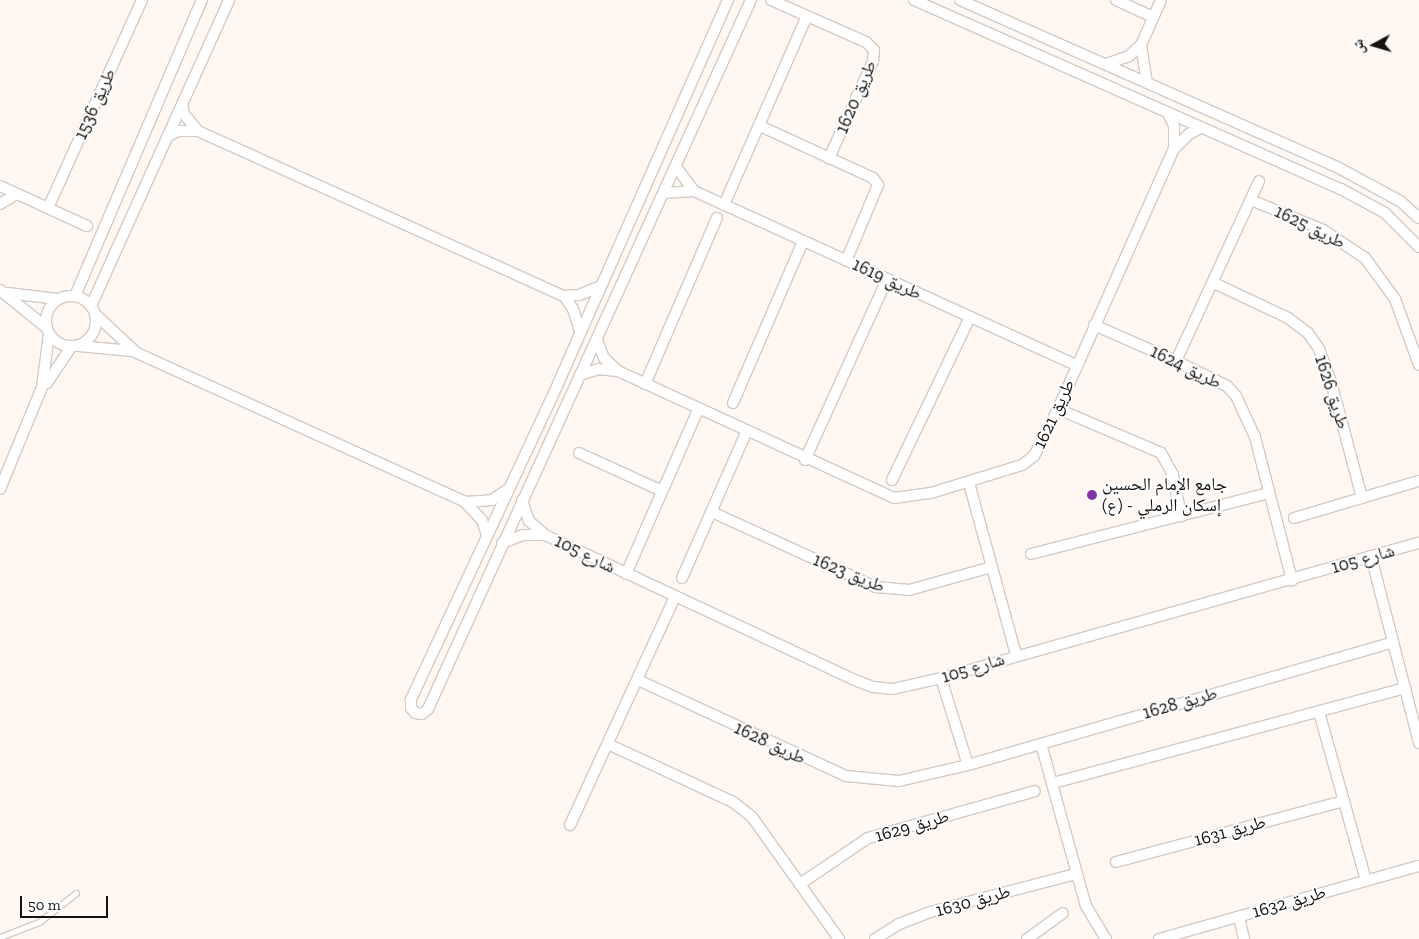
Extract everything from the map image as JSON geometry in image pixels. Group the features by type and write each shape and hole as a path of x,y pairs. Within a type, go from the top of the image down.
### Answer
{"street":[{"name":"طريق 1536","path":"48,208 142,0"},
{"path":"74,296 202,0"},
{"path":"36,404 75,347 93,334 94,310 167,137 229,0"},
{"path":"728,0 601,286 411,700 411,708 415,713 422,714 428,709 751,0"},
{"name":"طريق 1620","path":"771,0 866,42 874,50 873,61 829,158"},
{"path":"914,0 1341,189 1385,213 1419,246"},
{"path":"960,0 1338,167 1400,201 1419,218"},
{"path":"1116,0 1153,18"},
{"path":"1106,64 1129,56 1141,45 1161,0"},
{"path":"724,205 807,16"},
{"path":"1141,45 1147,82"},
{"path":"182,104 184,114 198,131"},
{"name":"طريق 1621","path":"1168,113 1174,126 1174,149"},
{"path":"760,126 873,178 878,185 846,261"},
{"name":"طريق 1621","path":"597,340 604,358 618,371 805,460 894,498 911,497 969,483 1022,466 1034,456 1058,409 1174,149 1189,134 1201,128"},
{"path":"167,137 178,131 198,131 564,296 587,292 601,286"},
{"name":"طريق 1619","path":"676,167 694,191 1076,365"},
{"path":"1176,361 1214,283 1259,181"},
{"path":"0,186 15,195 87,226"},
{"name":"طريق 1619","path":"664,193 694,191"},
{"path":"0,204 15,195"},
{"name":"طريق 1625","path":"1251,200 1323,230 1365,258 1395,299 1419,365"},
{"path":"645,384 717,218"},
{"path":"733,403 803,241"},
{"path":"805,460 887,280"},
{"name":"طريق 1626","path":"1214,283 1288,318 1308,333 1319,349 1332,385 1362,498"},
{"path":"4,292 48,331 59,344 137,353"},
{"path":"4,292 58,299 74,296 94,310 115,336 137,353 464,501 482,520 487,535"},
{"path":"564,296 576,317 580,332"},
{"path":"0,490 36,404 47,370 47,315 58,299"},
{"path":"892,480 970,317"},
{"name":"طريق 1624","path":"1094,325 1227,386 1236,396 1255,437 1292,580"},
{"name":"طريق 1621","path":"580,375 598,369 618,371"},
{"path":"1058,409 1161,453 1173,474 1180,516"},
{"path":"626,574 698,410"},
{"path":"682,578 746,432"},
{"path":"579,453 662,491"},
{"path":"1294,518 1419,482"},
{"path":"969,483 1016,655"},
{"path":"464,501 492,500 507,490"},
{"path":"1031,554 1268,493"},
{"name":"شارع 105","path":"522,500 529,521 545,535 675,597 873,687 893,689 941,678 1016,655 1292,580 1419,543"},
{"name":"طريق 1623","path":"712,512 876,587 909,590 992,567"},
{"name":"شارع 105","path":"502,543 523,535 545,535"},
{"path":"1371,556 1419,743"},
{"path":"570,825 675,597"},
{"name":"طريق 1628","path":"638,680 846,776 899,781 968,765 1393,642"},
{"path":"941,678 968,765"},
{"path":"1053,783 1405,688"},
{"path":"1319,712 1366,880"},
{"path":"608,744 733,802 752,817 839,939"},
{"path":"1041,744 1086,906 1106,939"},
{"name":"طريق 1629","path":"800,884 868,838 1035,791"},
{"name":"طريق 1631","path":"1116,862 1344,801"},
{"name":"طريق 1632","path":"1159,939 1419,866"},
{"name":"طريق 1630","path":"875,939 899,924 930,912 1076,874"},
{"path":"1026,939 1063,913"},
{"path":"1238,916 1244,939"}],"lane":[{"path":"0,937 39,922 76,893"}],"place":[{"name":"جامع الإمام الحسين (ع) - إسكان الرملي","path":"1092,495"}]}
